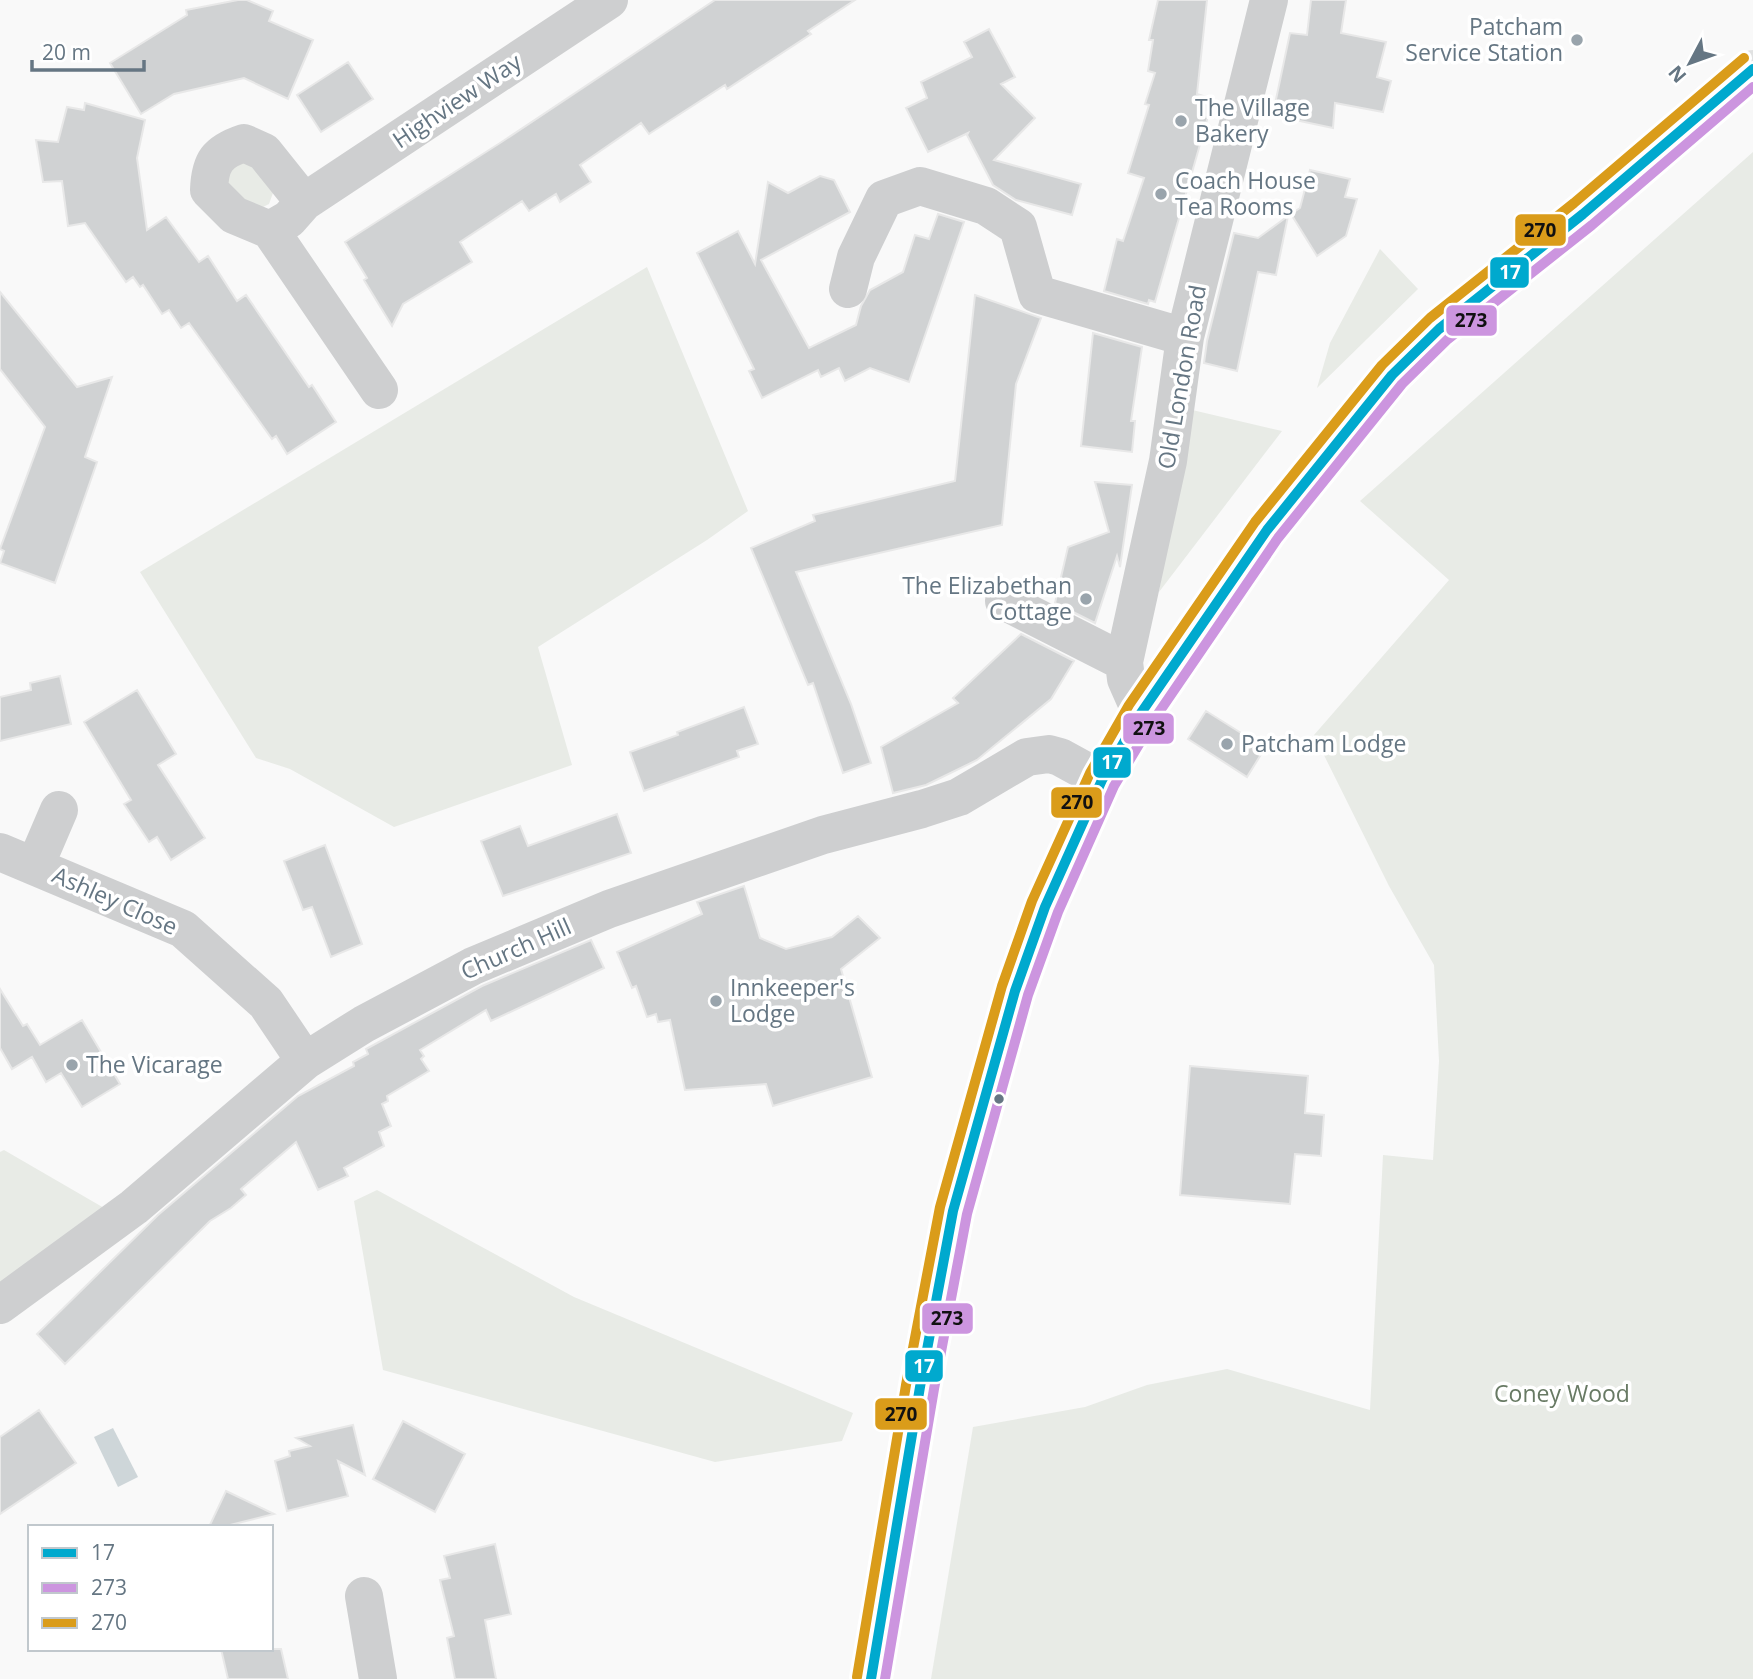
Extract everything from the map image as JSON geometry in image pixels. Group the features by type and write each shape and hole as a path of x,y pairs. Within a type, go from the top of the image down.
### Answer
{"highway":[{"path":"871,1679 920,1387 953,1211 1015,991 1045,907 1102,780 1142,713 1267,530 1392,375 1439,329 1583,214 1753,69"}],"street":[{"name":"Highview Way","path":"270,230 289,219 304,202 609,0"},
{"name":"Old London Road","path":"1142,713 1126,679 1124,662 1168,461 1185,337 1269,0"},
{"path":"304,202 264,152 244,144 225,150 210,169 209,190 234,215 270,230 379,390"},
{"path":"848,289 867,229 884,200 920,186 986,206 1018,227 1037,294 1185,337"},
{"path":"1004,601 1124,662"},
{"name":"Church Hill","path":"0,1305 134,1207 305,1061 364,1024 486,960 608,909 823,835 922,810 959,797 1027,757 1049,754 1060,757 1102,780"},
{"name":"Ashley Close","path":"36,866 59,810"},
{"name":"Ashley Close","path":"0,852 183,929 266,1003 305,1061"},
{"path":"365,1596 378,1679"}],"green space":[{"name":"Coney Wood","path":"1753,152 1753,1679 931,1679 973,1427 1085,1407 1147,1385 1227,1369 1370,1410 1383,1155 1433,1160 1439,1061 1434,965 1389,886 1314,735 1449,580 1360,501"},
{"path":"238,161 251,163 273,193 269,204 261,208 232,198 225,172"},
{"path":"1380,249 1418,289 1317,388 1330,343"},
{"path":"647,267 748,511 538,647 572,765 394,827 290,769 256,758 140,572"},
{"path":"1188,409 1282,431 1159,592"},
{"path":"4,1150 111,1212 0,1290 0,1152"},
{"path":"377,1190 574,1297 853,1413 842,1441 715,1462 383,1370 354,1201"}],"shaded area":[{"path":"113,1428 138,1477 118,1487 94,1437"}],"building":[{"path":"247,0 273,11 269,21 313,40 288,99 244,78 174,94 141,114 110,63 187,15 186,10"},
{"path":"715,0 855,0 808,31 811,34 727,89 725,85 649,134 641,123 580,165 591,182 560,202 556,194 529,211 522,201 460,242 472,262 403,304 392,326 345,242"},
{"path":"1158,0 1207,0 1197,94 1213,99 1155,302 1149,300 1148,304 1104,291 1117,239 1123,241 1144,178 1128,173 1149,105 1145,104 1155,73 1148,71 1153,40 1149,40"},
{"path":"1311,0 1346,0 1341,33 1386,42 1377,77 1391,81 1383,112 1335,103 1333,128 1281,117 1283,107 1275,104 1290,33 1307,35"},
{"path":"989,29 1015,77 1001,84 1035,118 994,160 1081,184 1072,215 1016,200 993,185 968,133 928,152 906,108 927,98 921,82 972,57 964,42"},
{"path":"348,62 373,99 321,132 297,95"},
{"path":"85,103 145,120 137,158 147,230 166,217 199,262 208,256 237,301 246,295 336,422 287,454 276,436 272,439 189,323 181,328 169,310 162,314 143,285 140,287 133,277 126,282 85,223 68,226 62,181 43,182 36,140 58,142 67,107 84,110"},
{"path":"1310,170 1350,179 1345,197 1357,199 1346,236 1317,256 1291,214 1300,208"},
{"path":"820,176 834,180 850,212 761,260 809,348 856,325 861,306 870,290 903,272 915,235 929,239 938,214 964,222 909,382 870,368 845,381 839,368 821,377 818,370 762,398 749,371 754,369 697,253 738,231 755,264 768,182 788,193"},
{"path":"1288,216 1276,275 1258,272 1237,371 1204,363 1234,233 1258,238"},
{"path":"0,292 77,387 112,377 85,457 97,462 55,583 0,563 4,551 0,549 45,427 0,369"},
{"path":"975,295 1041,318 1016,384 1002,525 796,572 851,704 871,763 843,773 813,683 808,685 751,548 815,521 813,515 955,481"},
{"path":"1093,333 1142,347 1131,421 1135,421 1132,452 1081,446"},
{"path":"1095,482 1132,485 1120,567 1117,556 1095,623 1055,603 1068,547 1109,532"},
{"path":"1021,634 1074,661 1051,699 977,760 926,785 893,793 881,747 958,703 953,698"},
{"path":"60,676 71,724 0,741 0,697 31,690 30,683"},
{"path":"137,690 176,754 158,765 205,838 171,860 157,837 149,842 124,804 131,800 84,722"},
{"path":"744,707 758,744 737,751 739,757 644,791 630,752"},
{"name":"Patcham Lodge","path":"1206,711 1265,748 1247,777 1188,739"},
{"path":"617,814 631,853 503,896 481,841 520,826 528,846"},
{"path":"325,845 362,944 331,957 312,907 303,910 284,861"},
{"path":"744,886 760,938 786,949 832,937 858,916 880,938 841,969 872,1077 773,1106 766,1084 685,1090 670,1020 658,1022 656,1014 647,1017 636,986 632,988 617,952 702,914 697,902"},
{"path":"591,940 604,968 491,1021 486,1010 420,1050 424,1056 421,1059 429,1071 387,1096 388,1101 382,1104 391,1126 379,1132 384,1146 344,1168 348,1176 318,1190 296,1142 241,1189 246,1195 210,1221 65,1364 37,1334 158,1215 298,1096 354,1066 353,1062 368,1054 366,1049 482,986"},
{"name":"The Vicarage","path":"0,989 23,1026 27,1024 40,1045 82,1020 120,1084 82,1107 61,1073 46,1082 32,1057 12,1069 0,1048"},
{"path":"1190,1066 1308,1076 1305,1113 1324,1115 1321,1156 1295,1154 1290,1204 1180,1195"},
{"path":"39,1410 76,1463 0,1514 0,1437"},
{"path":"403,1421 465,1454 435,1512 373,1479"},
{"path":"353,1425 365,1475 338,1461 348,1496 287,1511 275,1461 290,1456 289,1451 310,1446 296,1438"},
{"path":"226,1491 274,1514 230,1525 210,1525"},
{"path":"495,1544 511,1614 485,1620 496,1679 455,1679 447,1638 454,1636 440,1580 450,1578 444,1556"},
{"path":"281,1649 288,1679 228,1679 221,1651"}],"transit line":[{"name":"270","path":"857,1677 906,1385 940,1207 1002,986 1032,901 1090,773 1129,705 1255,522 1382,365 1430,318 1574,203 1744,58"},
{"name":"17","path":"871,1679 920,1387 953,1211 1015,991 1045,907 1102,780 1141,713 1267,530 1392,375 1439,329 1583,214 1753,69"},
{"name":"273","path":"885,1679 934,1389 967,1214 1028,995 1058,912 1114,786 1153,721 1278,538 1402,384 1448,339 1592,225 1753,87"}],"place":[{"name":"Patcham Service Station","path":"1577,40"},
{"name":"The Village Bakery","path":"1181,121"},
{"name":"Coach House Tea Rooms","path":"1161,194"},
{"name":"The Elizabethan Cottage","path":"1086,599"},
{"name":"Patcham Lodge","path":"1227,744"},
{"name":"Innkeeper's Lodge","path":"716,1001"},
{"name":"The Vicarage","path":"72,1065"}]}
